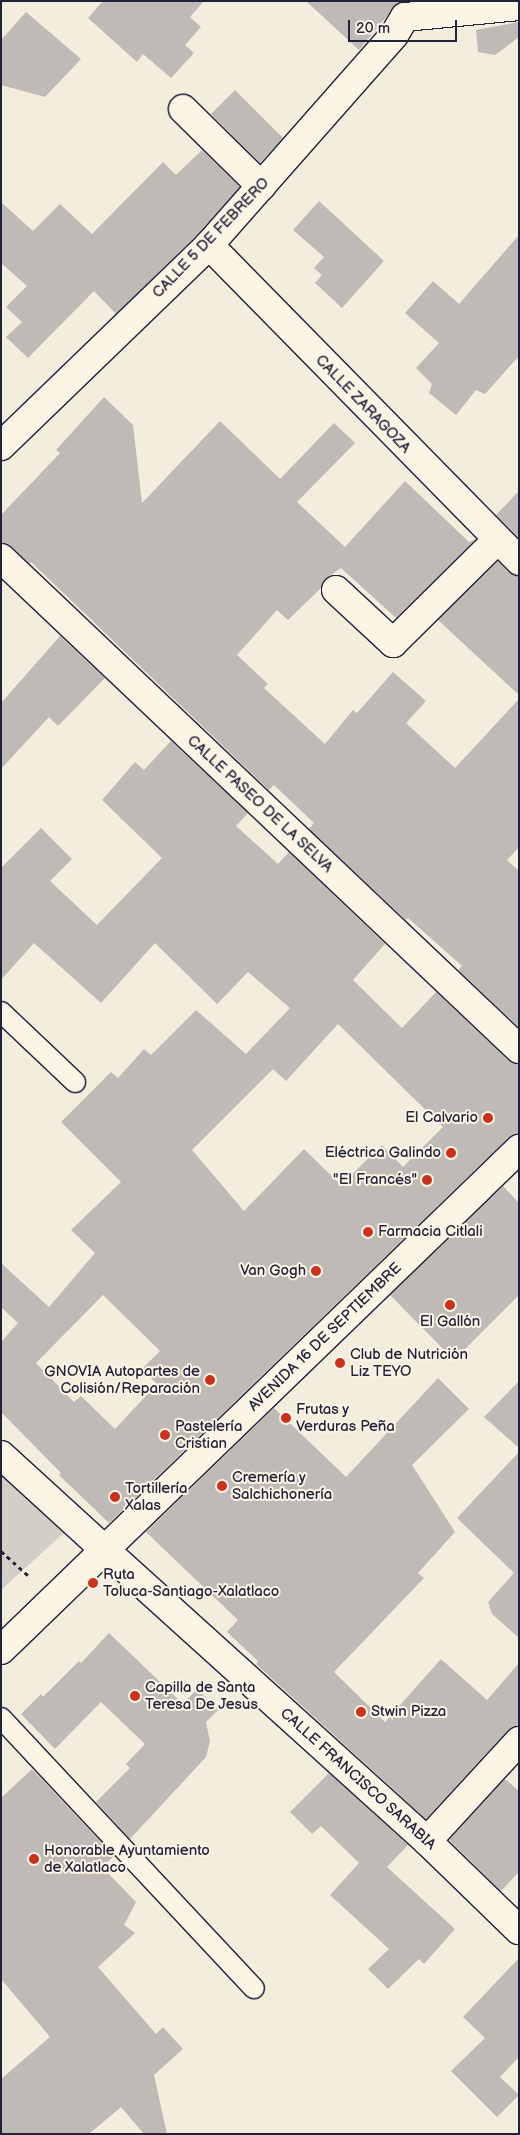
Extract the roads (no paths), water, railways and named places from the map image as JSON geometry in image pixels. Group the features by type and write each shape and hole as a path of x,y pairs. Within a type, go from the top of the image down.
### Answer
{"street":[{"path":"404,9 519,6"},
{"name":"CALLE 5 DE FEBRERO","path":"1,446 208,245 394,35 404,9"},
{"path":"183,109 261,186"},
{"name":"CALLE ZARAGOZA","path":"208,245 519,562"},
{"path":"336,590 393,643 497,540"},
{"name":"CALLE PASEO DE LA SELVA","path":"1,558 519,1049"},
{"name":"AVENIDA 16 DE SEPTIEMBRE","path":"1,1650 519,1149"},
{"name":"CALLE FRANCISCO SARABIA","path":"1,1455 426,1841 519,1930"},
{"path":"426,1841 519,1741"}],"lane":[{"path":"1,1012 75,1082"},
{"path":"1,1718 254,1988"}],"place":[{"name":"El Calvario","path":"488,1118"},
{"name":"Eléctrica Galindo","path":"451,1153"},
{"name":"\"El Francés\"","path":"427,1180"},
{"name":"Farmacia Citlali","path":"368,1232"},
{"name":"Van Gogh","path":"316,1271"},
{"name":"El Gallón","path":"450,1305"},
{"name":"Club de Nutrición Liz TEYO","path":"340,1363"},
{"name":"GNOVIA Autopartes de Colisión/Reparación","path":"210,1380"},
{"name":"Frutas y Verduras Peña","path":"286,1418"},
{"name":"Pastelería Cristian","path":"165,1435"},
{"name":"Cremería y Salchichonería","path":"222,1486"},
{"name":"Tortillería Xalas","path":"115,1497"},
{"name":"Ruta Toluca-Santiago-Xalatlaco","path":"93,1583"},
{"name":"Capilla de Santa Teresa De Jesus","path":"135,1696"},
{"name":"Stwin Pizza","path":"361,1712"},
{"name":"Honorable Ayuntamiento de Xalatlaco","path":"34,1859"}]}
